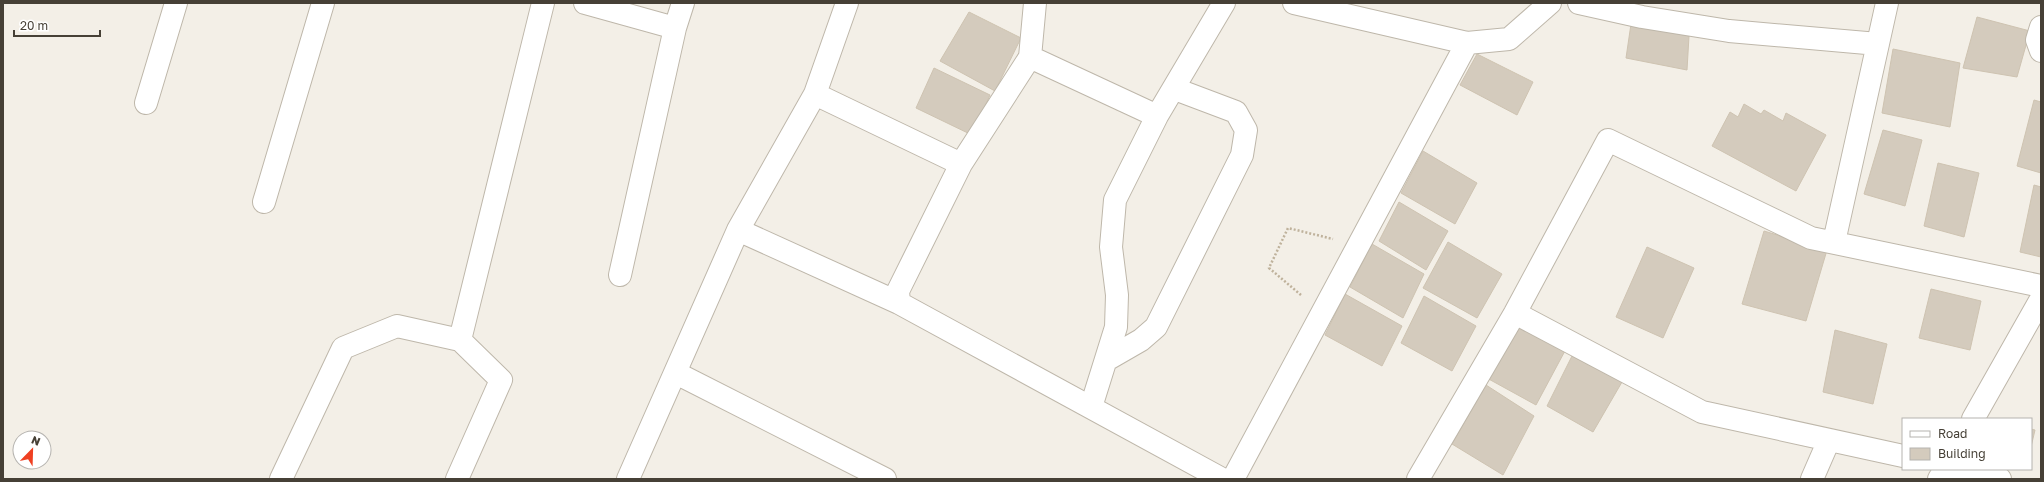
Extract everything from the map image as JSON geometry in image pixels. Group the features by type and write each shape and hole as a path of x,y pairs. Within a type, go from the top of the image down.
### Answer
{"street":[{"path":"146,103 176,3"},
{"path":"264,202 323,3"},
{"path":"460,340 543,3"},
{"path":"585,3 675,28"},
{"path":"620,275 675,28 683,3"},
{"path":"628,479 738,230 815,94 847,3"},
{"path":"899,303 898,291 961,164 1030,57 1035,3"},
{"path":"1091,407 1108,359 1116,327 1116,295 1110,247 1115,200 1157,116 1175,89 1224,3"},
{"path":"1294,3 1328,7 1467,43 1509,39 1550,3"},
{"path":"1579,3 1642,17 1729,31 1878,44"},
{"path":"1834,242 1887,3"},
{"path":"2041,27 2037,40 2041,51"},
{"path":"1233,479 1467,43"},
{"path":"1030,57 1157,116"},
{"path":"1108,359 1141,340 1156,327 1242,155 1246,130 1236,112 1175,89"},
{"path":"815,94 961,164"},
{"path":"1418,479 1515,313 1608,140 1811,238 2041,286"},
{"path":"738,230 899,303 1222,479"},
{"path":"1974,418 2041,299"},
{"path":"1515,313 1702,412 1902,456"},
{"path":"281,479 343,348 397,326 460,340 501,380 457,479"},
{"path":"676,373 885,479"},
{"path":"1812,479 1829,440"},
{"path":"1939,479 1944,470"},
{"path":"1963,470 2000,479"}],"path":[{"path":"1322,313 1268,268 1288,228 1358,246"}],"building":[{"path":"969,12 1021,38 995,91 940,61"},
{"path":"1977,17 2030,31 2017,77 1963,68"},
{"path":"1631,24 1689,36 1687,70 1626,58"},
{"path":"1893,49 1960,63 1950,127 1882,113"},
{"path":"1477,54 1533,82 1517,115 1460,85"},
{"path":"934,68 990,95 972,135 916,108"},
{"path":"2034,100 2041,102 2041,173 2017,166"},
{"path":"1744,104 1761,114 1764,110 1783,121 1786,113 1826,135 1796,191 1712,146 1730,112 1738,117"},
{"path":"1883,130 1922,140 1905,206 1864,194"},
{"path":"1423,151 1477,183 1455,224 1401,193"},
{"path":"1938,163 1979,173 1964,237 1924,226"},
{"path":"2034,185 2041,187 2041,257 2020,252"},
{"path":"1399,202 1448,231 1426,270 1379,241"},
{"path":"1764,231 1827,250 1806,321 1742,304"},
{"path":"1448,242 1502,274 1477,318 1423,288"},
{"path":"1372,244 1424,274 1403,318 1350,287"},
{"path":"1647,247 1694,268 1663,338 1616,317"},
{"path":"1931,289 1981,301 1970,350 1919,338"},
{"path":"1345,294 1402,326 1382,366 1325,335"},
{"path":"1424,296 1476,326 1452,371 1401,343"},
{"path":"1518,321 1566,349 1536,405 1485,377"},
{"path":"1835,330 1887,344 1873,404 1823,392"},
{"path":"1572,356 1622,382 1593,432 1547,406"},
{"path":"1486,385 1534,416 1503,475 1452,444"},
{"path":"2032,429 2035,430 2032,443"}]}
